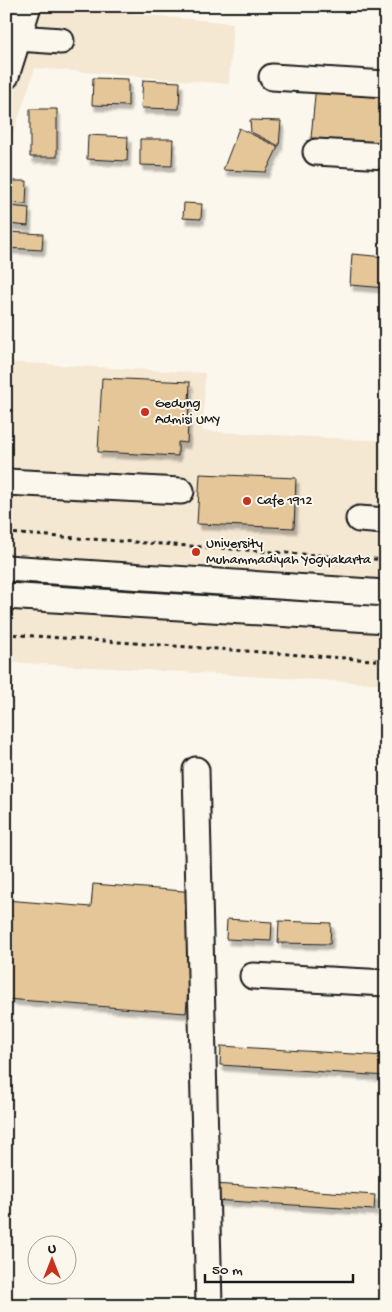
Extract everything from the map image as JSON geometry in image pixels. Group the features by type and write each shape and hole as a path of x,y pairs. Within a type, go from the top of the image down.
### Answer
{"street":[{"path":"6,76 28,6"},
{"path":"18,38 61,41"},
{"path":"272,76 386,84"},
{"path":"316,152 386,156"},
{"path":"6,482 181,491"},
{"path":"359,519 386,521"},
{"path":"6,568 386,594"},
{"path":"270,586 270,612"},
{"path":"351,618 353,591"},
{"path":"6,596 270,612 351,618 384,623"},
{"path":"196,770 209,1306"},
{"path":"253,976 386,983"}],"path":[{"path":"6,533 386,560"},
{"path":"6,634 386,661"}],"shaded area":[{"path":"6,6 47,6 233,23 229,84 35,68 13,134 6,193"},
{"name":"University Muhammadiyah Yogyakarta","path":"6,362 205,373 203,431 386,441 386,684 6,662"}],"green space":[{"path":"9,581 96,586 98,589 9,585"}],"building":[{"path":"93,78 128,79 128,106 92,105"},
{"path":"143,80 180,82 179,109 141,108"},
{"path":"316,85 386,91 386,144 311,138"},
{"path":"30,109 57,109 57,157 30,157"},
{"path":"250,120 281,121 279,146 251,132"},
{"path":"239,128 278,147 266,172 223,170"},
{"path":"88,135 128,137 127,161 87,159"},
{"path":"140,139 173,139 172,166 140,165"},
{"path":"12,181 27,181 26,204 11,203"},
{"path":"184,203 202,204 201,219 183,218"},
{"path":"9,206 29,208 28,226 8,224"},
{"path":"8,232 43,234 42,250 7,248"},
{"path":"352,254 386,257 386,288 350,285"},
{"name":"Gedung Admisi UMY","path":"102,378 190,382 187,443 178,442 178,456 98,452"},
{"name":"Cafe 1912","path":"200,474 296,478 294,528 197,524"},
{"path":"201,583 234,585 233,600 201,598"},
{"path":"93,884 196,892 186,1013 6,999 6,900 91,907"},
{"path":"227,919 272,922 271,941 226,939"},
{"path":"279,921 331,923 330,944 278,943"},
{"path":"221,1046 386,1056 386,1076 220,1065"},
{"path":"214,1184 375,1195 374,1210 213,1200"}],"place":[{"name":"Gedung Admisi UMY","path":"145,412"},
{"name":"Cafe 1912","path":"247,501"},
{"name":"University Muhammadiyah Yogyakarta","path":"196,552"}]}
